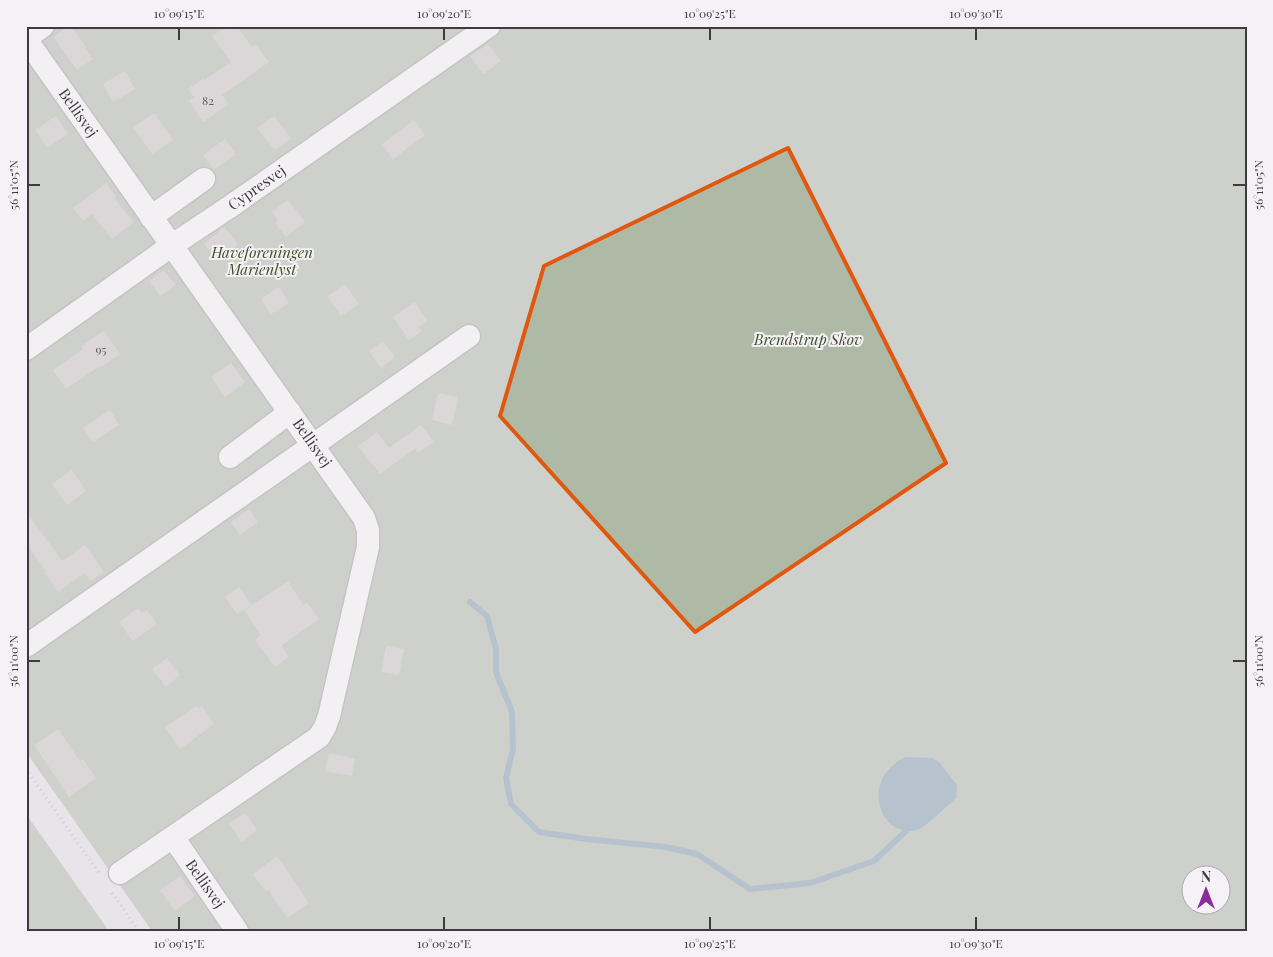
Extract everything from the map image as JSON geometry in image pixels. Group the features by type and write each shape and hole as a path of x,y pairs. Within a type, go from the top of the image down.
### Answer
{"lane":[{"path":"26,39 43,26"},
{"name":"Cypresvej","path":"26,349 488,26"},
{"name":"Bellisvej","path":"26,39 314,446 364,518 368,530 368,547 325,727 319,737 110,879"},
{"path":"151,217 204,179"},
{"path":"32,642 469,336"},
{"path":"230,457 290,412"},
{"name":"Bellisvej","path":"173,838 237,931"}],"path":[{"path":"103,26 127,60"},
{"path":"356,931 563,26"},
{"path":"1097,26 1164,228"},
{"path":"434,64 503,162"},
{"path":"1155,931 1118,803 1089,743 1032,677 1004,610 956,476 945,415 951,393 969,363 1002,329 1071,290 1145,244 1232,168 1247,158"},
{"path":"231,206 269,260"},
{"path":"430,281 469,336"},
{"path":"492,343 567,354 665,338 732,320 759,318 785,326 878,374 951,393"},
{"path":"331,352 369,407"},
{"path":"253,487 291,541"},
{"path":"32,642 77,694"},
{"path":"824,931 864,913 888,898 945,882 1028,850 1118,803 1197,747 1247,729"},
{"path":"290,758 339,829"},
{"path":"26,769 110,879 139,931"},
{"path":"920,931 1087,861 1170,807 1247,772"}],"highlighted area":[{"path":"788,148 946,463 695,632 500,416 544,266"}],"green space":[{"name":"Brendstrup Skov","path":"26,26 1247,26 1247,931 152,931 26,752"},
{"path":"26,814 109,931 26,931"}],"water":[{"path":"905,757 933,758 939,762 957,785 956,798 931,821 917,830 907,831 898,829 891,824 881,809 879,800 881,782 885,774 894,764"}],"building":[{"path":"68,26 71,26 93,59 77,70 53,37"},
{"path":"227,26 237,26 252,47 256,45 269,62 222,95 229,104 203,122 189,101 194,97 188,89 231,62 212,36"},
{"path":"488,44 501,61 483,74 470,56"},
{"path":"125,71 135,89 113,102 103,84"},
{"path":"154,113 173,140 152,154 133,127"},
{"path":"56,116 68,134 47,148 35,130"},
{"path":"274,116 291,138 275,150 257,128"},
{"path":"414,120 425,135 393,159 382,144"},
{"path":"225,139 236,154 214,170 203,155"},
{"path":"106,183 116,196 114,198 134,222 112,239 92,214 83,221 73,208"},
{"path":"288,200 305,222 286,237 275,223 278,220 272,212"},
{"path":"224,227 238,244 224,255 221,251 214,256 204,244"},
{"path":"164,270 175,285 160,296 149,281"},
{"path":"345,284 359,304 341,316 327,296"},
{"path":"279,287 289,303 271,314 261,299"},
{"path":"415,302 428,321 419,327 422,331 409,340 393,317"},
{"path":"104,331 120,354 66,389 53,370 83,349 81,346"},
{"path":"383,341 395,357 381,368 369,351"},
{"path":"231,363 245,382 225,397 211,377"},
{"path":"438,393 458,397 452,425 432,420"},
{"path":"110,410 119,425 93,442 83,428"},
{"path":"421,425 434,442 418,453 415,449 380,474 358,446 377,432 389,448"},
{"path":"72,470 86,491 67,505 52,484"},
{"path":"249,509 258,522 240,535 231,522"},
{"path":"26,511 62,561 85,545 104,572 90,581 85,573 58,592 26,543"},
{"path":"288,581 303,605 307,603 319,619 281,646 289,657 275,667 255,640 261,635 244,610"},
{"path":"239,587 251,605 237,614 225,597"},
{"path":"138,608 142,613 147,610 157,624 133,641 119,622"},
{"path":"386,646 404,649 399,675 381,672"},
{"path":"167,658 180,675 166,687 152,669"},
{"path":"196,706 199,709 202,706 214,724 180,749 165,727"},
{"path":"58,729 80,761 83,759 96,778 69,797 34,745"},
{"path":"329,753 355,759 352,776 325,771"},
{"path":"245,813 257,830 241,842 229,824"},
{"path":"277,856 309,903 288,918 268,890 266,892 253,874"},
{"path":"180,876 195,896 175,911 160,890"}],"waterway":[{"path":"470,602 487,616 496,649 496,672 512,712 513,749 506,778 511,804 539,832 666,847 697,854 750,889 810,883 874,861 906,831"}],"park label":[{"name":"Haveforeningen Marienlyst","path":"262,262"}]}
